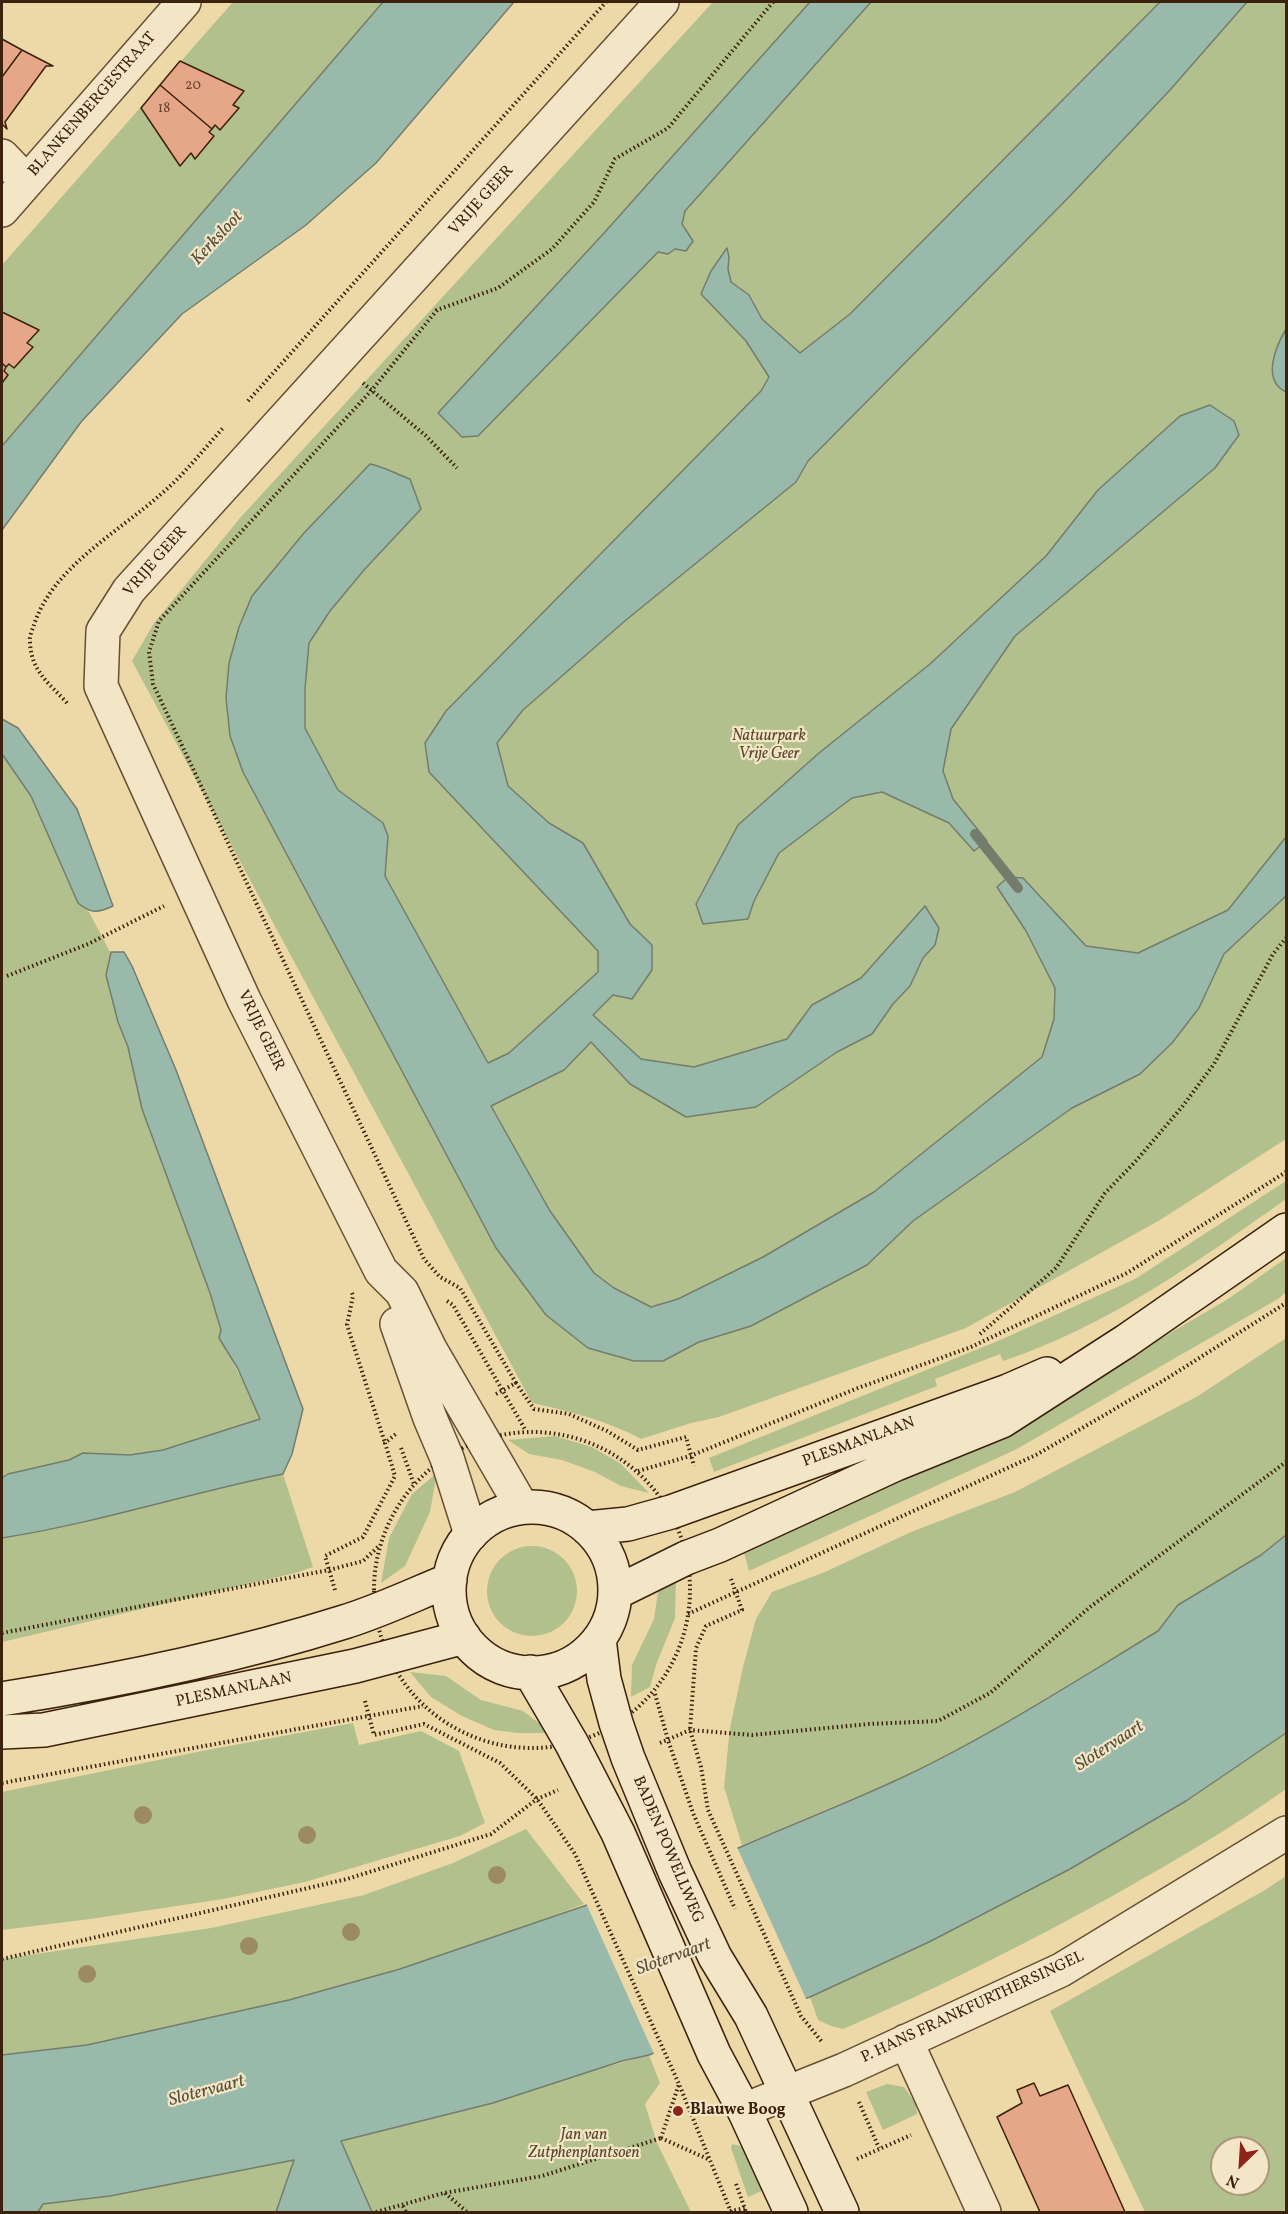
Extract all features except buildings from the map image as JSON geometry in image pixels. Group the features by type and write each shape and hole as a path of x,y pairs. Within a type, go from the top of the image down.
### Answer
{"street":[{"name":"BLANKENBERGESTRAAT","path":"2,210 184,2"},
{"name":"VRIJE GEER","path":"471,1534 447,1458 430,1418 407,1347 385,1295 381,1271 244,1000 101,686 104,631 129,590 662,2"},
{"path":"2,156 26,181"},
{"name":"PLESMANLAAN","path":"615,1593 686,1558 720,1545 896,1464 1002,1421 1126,1341 1287,1230"},
{"name":"VRIJE GEER","path":"381,1271 402,1292 430,1349 522,1507"},
{"name":"PLESMANLAAN","path":"587,1528 627,1524 706,1500 1008,1390 1126,1341"},
{"path":"522,1507 557,1510 587,1528 603,1546 608,1557 615,1593 610,1617 599,1639 590,1649 569,1664 550,1670 530,1672 514,1670 486,1659 474,1649 453,1615 449,1592 456,1556 471,1534 489,1519 522,1507"},
{"path":"2,1699 152,1671 244,1649 344,1622 450,1580"},
{"name":"PLESMANLAAN","path":"2,1732 44,1730 355,1666 464,1636"},
{"name":"BADEN POWELLWEG","path":"599,1639 604,1679 616,1723 675,1872 715,1957 751,2016 842,2212"},
{"path":"530,1672 572,1744 618,1833 714,2054 744,2110 791,2212"},
{"name":"P. HANS FRANKFURTHERSINGEL","path":"744,2110 906,2042 1061,1970 1287,1833"},
{"path":"906,2042 984,2212"}],"path":[{"path":"243,406 606,2"},
{"path":"516,1383 460,1288 440,1276 424,1259 153,684 148,652 159,621 371,391 437,310 498,288 552,249 594,202 615,159 668,128 774,2"},
{"path":"339,359 371,391 426,436 457,468"},
{"path":"71,707 38,673 32,659 29,640 41,605 56,584 88,554 162,494 228,424"},
{"path":"7,976 88,944 195,893"},
{"path":"980,1334 1056,1268 1105,1193 1182,1107 1214,1064 1273,954 1287,938"},
{"path":"638,1471 690,1456 858,1388 971,1347 1127,1273 1287,1172"},
{"path":"348,1286 353,1296 346,1325 385,1443"},
{"path":"688,1614 1036,1455 1166,1379 1287,1303"},
{"path":"801,2016 708,1810 690,1730 752,1735 869,1724 938,1721 990,1693 1090,1607 1287,1462"},
{"path":"2,1632 329,1570 363,1561 380,1544"},
{"path":"655,1694 693,1814"},
{"path":"2,1783 423,1705"},
{"path":"2,1959 346,1879 491,1834 537,1799"},
{"path":"575,1854 679,2084 731,2212"},
{"path":"661,2138 679,2084"},
{"path":"376,2212 444,2193 542,2176 661,2138 710,2160"},
{"path":"444,2193 467,2212"},
{"path":"403,2206 406,2212"}],"green space":[{"path":"233,2 383,2 2,446 2,265"},
{"name":"Natuurpark Vrije Geer","path":"713,2 1286,2 1286,1139 1160,1220 966,1328 719,1417 691,1423 641,1439 588,1417 532,1403 132,661 154,623 240,518"},
{"path":"2,754 31,796 78,903 89,912 110,952 106,975 118,1021 128,1047 142,1109 192,1229 199,1260 221,1330 219,1338 256,1405 260,1419 163,1450 130,1455 83,1453 69,1460 8,1474 2,1478"},
{"path":"1286,1181 1286,1199 1185,1269 1115,1311 1078,1330 1003,1361 1000,1354 935,1379 937,1386 714,1472 709,1458 998,1341 1135,1279"},
{"path":"1286,1258 1286,1292 1278,1299 1015,1450 749,1571 742,1545 1000,1433 1228,1299"},
{"path":"1286,1338 1286,1535 1261,1555 1178,1605 1158,1631 985,1735 899,1779 742,1845 724,1787 730,1728 756,1619 772,1592 825,1572 911,1532 1015,1492 1198,1396"},
{"path":"555,1436 592,1447 621,1464 649,1493 621,1486 595,1472 562,1460 529,1454 508,1440"},
{"path":"437,1473 430,1512 405,1566 381,1583 389,1538 412,1494"},
{"path":"283,1474 313,1567 2,1642 2,1538 73,1524"},
{"path":"532,1546 549,1550 564,1559 573,1574 577,1591 573,1608 564,1623 549,1632 532,1636 515,1632 500,1623 491,1608 487,1591 491,1574 500,1559 515,1550"},
{"path":"676,1576 675,1618 656,1665 650,1687 631,1697 632,1665 654,1619 658,1592"},
{"path":"410,1672 446,1676 481,1700 523,1711 552,1733 494,1730 462,1716 431,1697"},
{"path":"353,1723 359,1745 421,1731 459,1751 485,1823 460,1836 305,1882 223,1899 2,1930 2,1792"},
{"path":"1286,1733 1286,1789 1202,1844 1049,1930 912,1998 843,2029 818,2020 810,1997 929,1942 1186,1801"},
{"path":"526,1829 584,1904 400,1969 289,2000 87,2045 2,2055 2,1959 211,1928 364,1895 453,1863"},
{"path":"1286,1876 1286,2212 1145,2212 1050,2011"},
{"name":"Jan van Zutphenplantsoen","path":"649,2055 660,2083 645,2104 657,2143 691,2212 2,2212 43,2204 110,2196 295,2160 341,2141"},
{"path":"887,2084 904,2087 916,2104 917,2114 883,2130 866,2092"},
{"path":"732,2144 745,2147 764,2190 748,2197 731,2148"}],"water":[{"name":"Kerksloot","path":"383,2 514,2 376,163 306,225 182,314 81,422 2,530 2,446"},
{"path":"810,2 871,2 685,211 682,224 693,241 686,251 675,249 668,254 658,252 478,436 462,437 438,413 605,232"},
{"path":"1160,2 1247,2 1170,90 1068,198 808,461 796,482 626,620 523,710 497,743 508,786 549,823 583,843 630,924 652,945 652,970 632,999 613,995 593,1015 641,1059 694,1067 787,1039 812,1005 861,978 925,906 939,928 935,945 923,958 910,986 893,1004 872,1034 837,1052 756,1107 686,1117 630,1084 591,1042 564,1070 491,1106 550,1211 594,1273 614,1288 651,1307 678,1299 763,1257 874,1192 1042,1057 1054,1019 1055,988 1026,931 997,887 1008,877 1023,878 1086,946 1138,953 1228,910 1286,837 1286,896 1224,954 1199,1008 1172,1043 1140,1074 1072,1108 913,1221 867,1265 751,1326 699,1342 663,1361 634,1361 588,1348 546,1315 496,1248 243,772 230,736 226,698 229,663 239,627 252,596 304,533 370,464 410,479 421,509 364,570 330,611 309,643 305,689 305,728 338,790 383,823 388,836 385,876 488,1063 509,1053 598,972 598,951 429,772 425,743 446,711 761,391 769,377 746,341 701,294 711,271 727,248 731,282 749,295 762,319 800,353 850,314"},
{"path":"1286,329 1286,392 1278,387 1272,371 1278,344"},
{"path":"1210,405 1234,421 1239,435 1215,468 1015,636 951,729 943,771 953,799 987,841 974,851 949,823 882,792 852,798 779,853 754,901 748,919 703,924 696,904 738,825 819,753 930,664 1046,556 1098,490 1180,416"},
{"path":"2,719 18,728 77,809 113,906 95,911 78,903 31,796 2,754"},
{"path":"111,952 124,952 132,966 176,1070 303,1409 292,1454 283,1474 73,1524 2,1538 2,1478 8,1474 69,1460 83,1453 130,1455 163,1450 260,1419 238,1369 219,1338 221,1330 210,1293 142,1109 128,1047 118,1022 106,975"},
{"name":"Slotervaart","path":"1286,1535 1286,1733 1186,1801 1070,1869 929,1942 810,1997 711,2030 649,2055 622,2061 493,2103 341,2141 372,2212 276,2212 294,2160 110,2196 43,2204 38,2212 2,2212 2,2055 87,2045 289,2000 400,1969 695,1868 901,1778 999,1726 1158,1631 1178,1605 1261,1555"}],"pier":[{"path":"736,1845 807,2001 712,2033 655,2056 585,1901 694,1865"}],"waterway":[{"path":"975,834 1018,888"}],"place":[{"name":"Blauwe Boog","path":"678,2111"}]}
